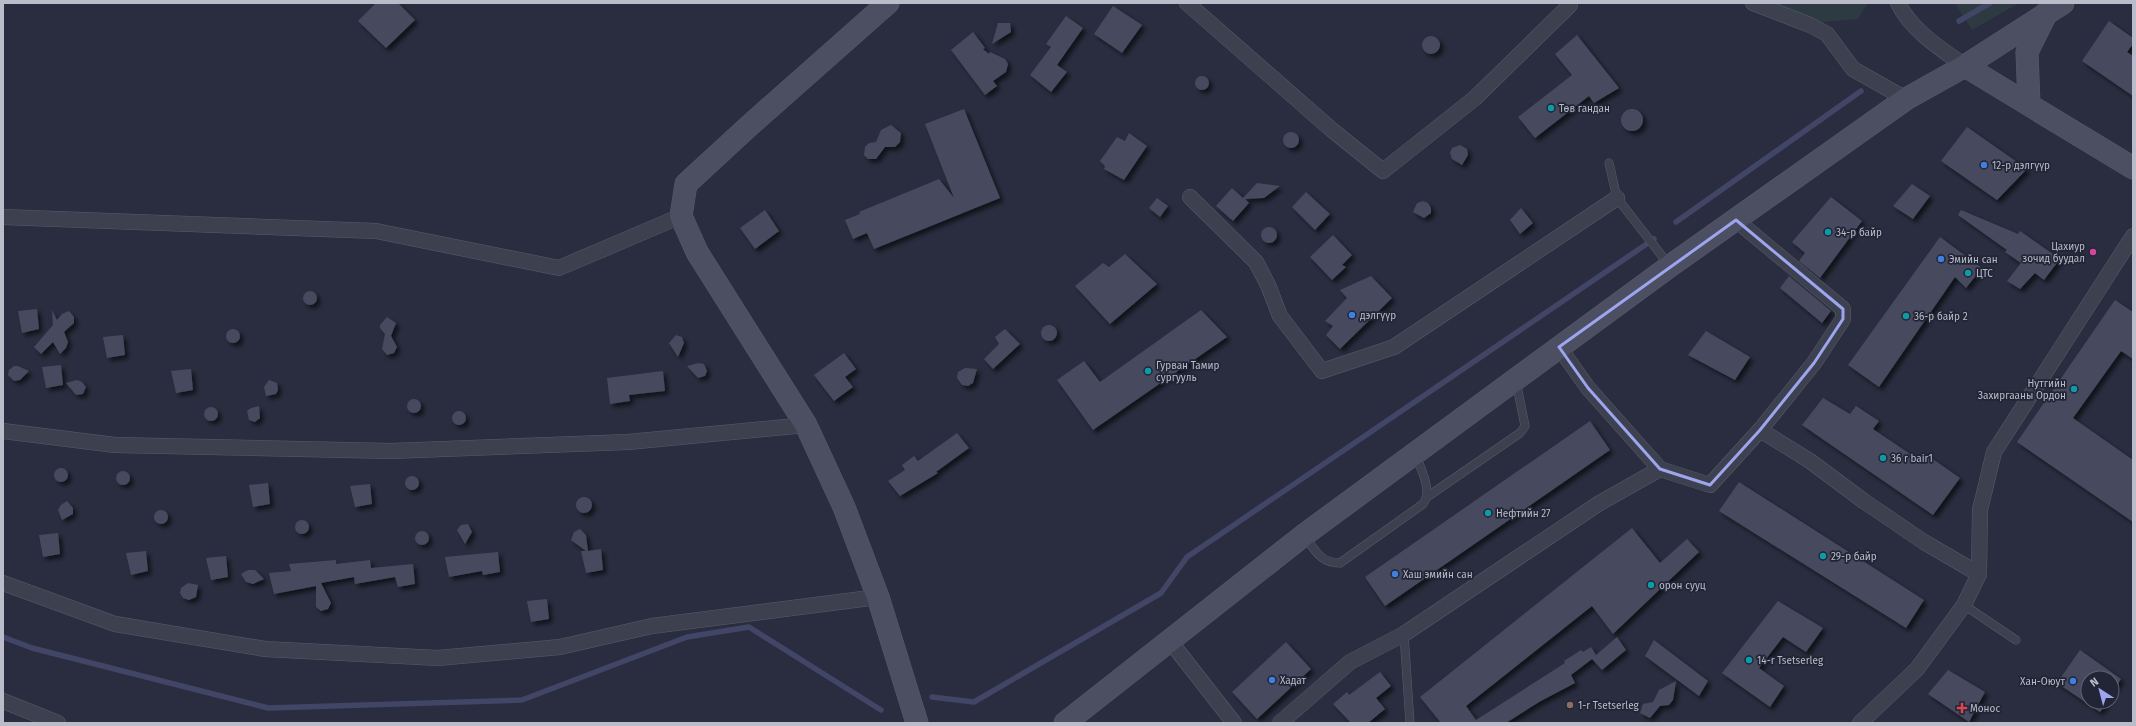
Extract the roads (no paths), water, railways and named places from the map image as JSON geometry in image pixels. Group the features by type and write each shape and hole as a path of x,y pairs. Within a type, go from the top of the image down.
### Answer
{"street":[{"path":"888,3 686,184 681,216 696,252 806,425 844,507 878,597 917,723"},
{"path":"1187,3 1332,130 1383,171 1475,98 1570,5"},
{"path":"1753,3 1810,25 1827,34 1853,69 1906,99"},
{"path":"1898,3 1902,12 1932,43 1965,66 2133,168"},
{"path":"1065,723 1304,535 1559,347 1664,258 1736,220 1906,99 1965,66 2055,7"},
{"path":"2029,104 2027,52 2055,7"},
{"path":"1190,197 1256,262 1268,285 1280,316 1322,371 1394,347 1617,198"},
{"path":"3,217 376,231 559,268 681,216"},
{"path":"1559,347 1588,388 1660,469 1710,485 1760,430 1814,363 1843,319 1843,309 1736,220"},
{"path":"1860,723 1917,669 1964,605 1979,574 1980,510 1994,452 2133,236"},
{"path":"3,431 115,445 391,451 628,442 806,425"},
{"path":"1760,430 1810,461 1865,502 1924,542 1979,574"},
{"path":"1280,723 1350,662 1404,634 1598,504 1660,469"},
{"path":"3,583 115,624 265,649 438,658 560,647 652,626 878,597"},
{"path":"1170,641 1234,723"},
{"path":"3,701 58,723"}],"lane":[{"path":"1609,163 1617,198 1664,258"},
{"path":"1304,535 1321,558 1330,563 1340,564 1423,504 1427,497 1520,433 1525,426 1516,378"},
{"path":"1415,453 1427,490 1427,497"},
{"path":"1964,605 2016,640"},
{"path":"1404,634 1410,723"}],"waterway":[{"path":"1959,21 1990,3"},
{"path":"1676,222 1861,91"},
{"path":"932,697 974,702 1161,593 1187,557 1654,239"},
{"path":"3,637 32,648 268,708 522,700 687,637 749,627 881,710"}],"place":[{"name":"Төв гандан","path":"1551,108"},
{"name":"12-р дэлгүүр","path":"1984,165"},
{"name":"34-р байр","path":"1828,232"},
{"name":"Цахиур зочид буудал","path":"2093,252"},
{"name":"Эмийн сан","path":"1941,259"},
{"name":"ЦТС","path":"1968,273"},
{"name":"дэлгүүр","path":"1352,315"},
{"name":"36-р байр 2","path":"1906,316"},
{"name":"Гурван Тамир сургууль","path":"1148,371"},
{"name":"Нутгийн Захиргааны Ордон","path":"2074,389"},
{"name":"36 r bair1","path":"1883,458"},
{"name":"Нефтийн 27","path":"1488,513"},
{"name":"29-р байр","path":"1823,556"},
{"name":"Хаш эмийн сан","path":"1395,574"},
{"name":"орон сууц","path":"1651,585"},
{"name":"14-r Tsetserleg","path":"1749,660"},
{"name":"Хадат","path":"1272,680"},
{"name":"Хан-Оюут","path":"2073,681"},
{"name":"1-r Tsetserleg","path":"1570,705"},
{"name":"Монос","path":"1962,708"}]}
